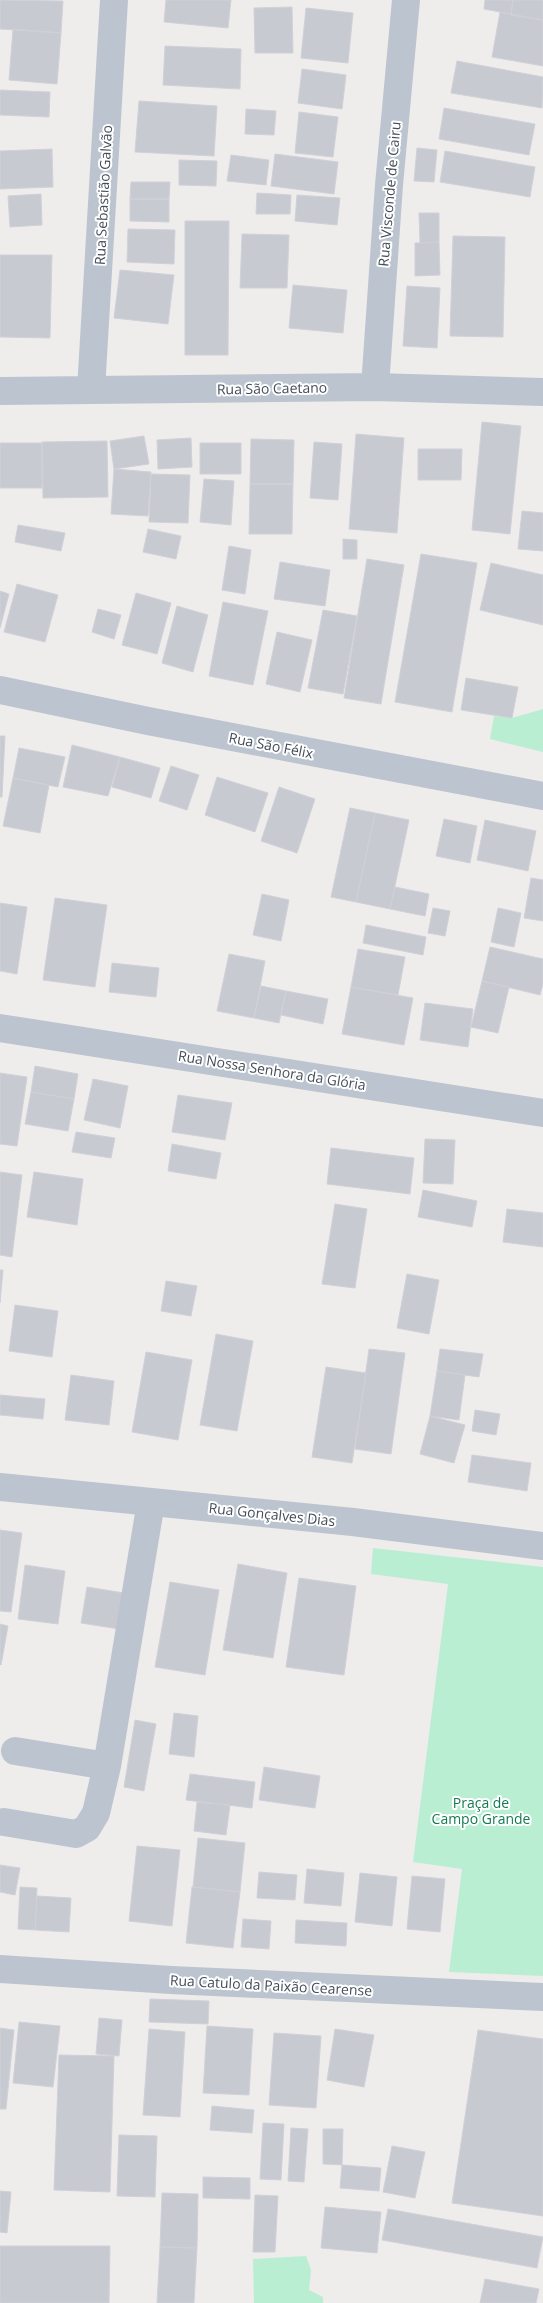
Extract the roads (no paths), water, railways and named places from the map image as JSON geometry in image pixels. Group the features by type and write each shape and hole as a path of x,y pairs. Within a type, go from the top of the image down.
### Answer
{"street":[{"name":"Rua Sebastião Galvão","path":"91,390 114,0"},
{"name":"Rua Visconde de Cairu","path":"375,387 389,186 406,0"},
{"name":"Rua São Caetano","path":"0,391 375,387 543,392"},
{"name":"Rua São Félix","path":"0,690 158,723 543,796"},
{"name":"Rua Nossa Senhora da Glória","path":"0,1028 543,1113"},
{"name":"Rua Gonçalves Dias","path":"0,1487 353,1522 543,1546"},
{"path":"4,1822 76,1834 88,1828 96,1812 107,1766 151,1502"},
{"path":"14,1751 107,1766"},
{"name":"Rua Catulo da Paixão Cearense","path":"0,1969 171,1980 543,1997"}],"park label":[{"name":"Praça de Campo Grande","path":"481,1810"}]}
